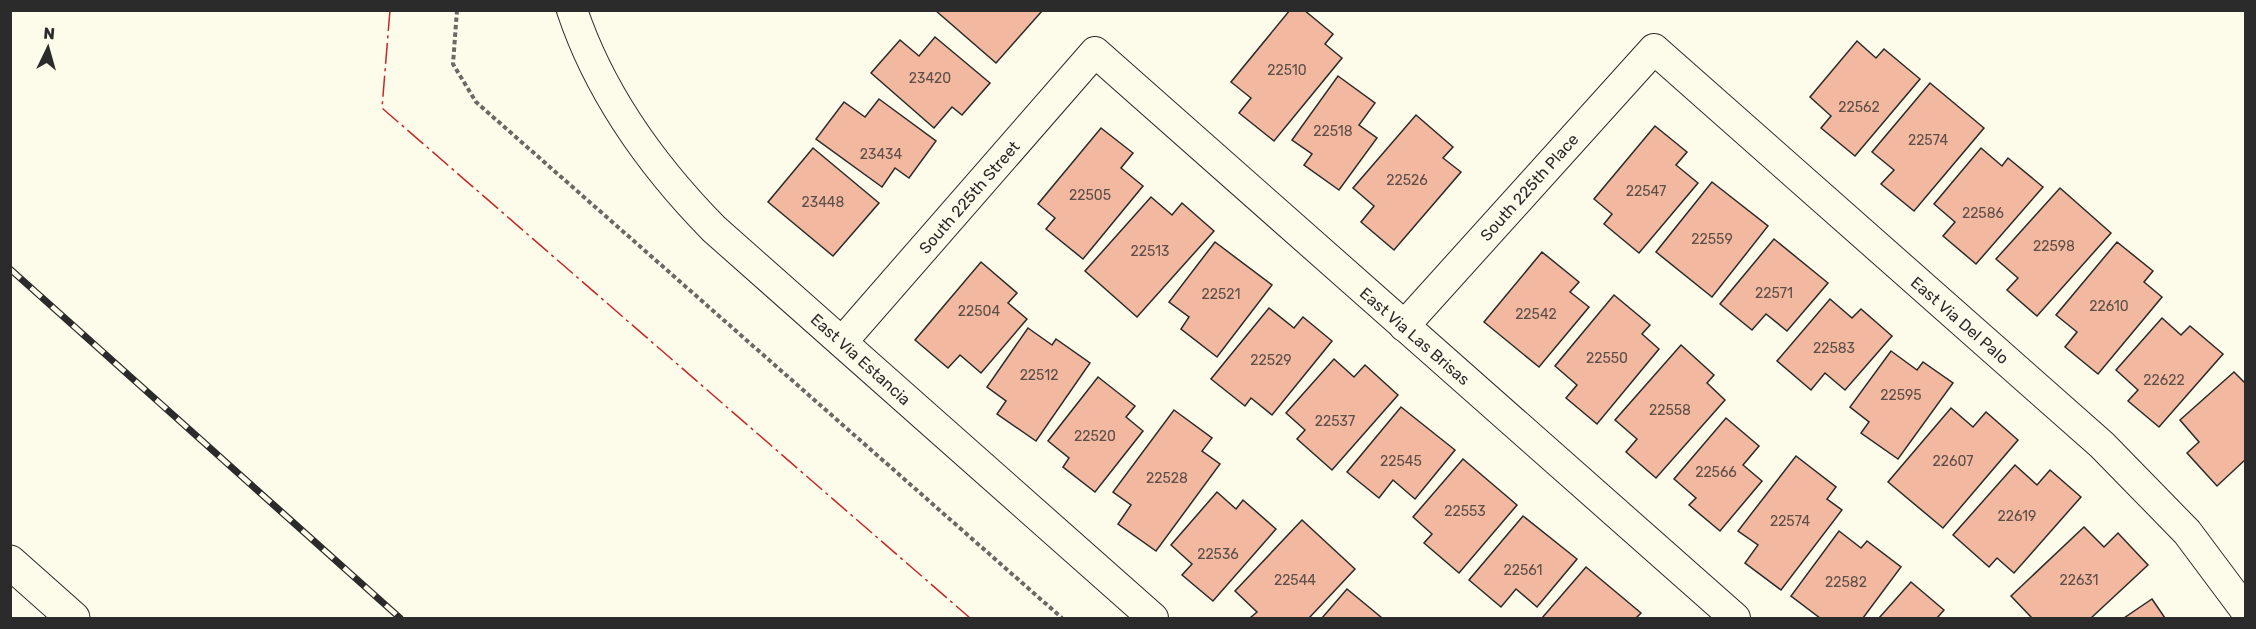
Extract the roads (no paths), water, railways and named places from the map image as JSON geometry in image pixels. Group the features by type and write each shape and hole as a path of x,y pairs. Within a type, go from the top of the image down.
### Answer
{"main road":[{"path":"10,562 73,618"}],"street":[{"name":"East Via Estancia","path":"572,10 599,73 623,115 652,160 683,198 714,229 1153,618"},
{"name":"South 225th Place","path":"1404,326 1654,49"},
{"name":"East Via Del Palo","path":"1654,49 2102,445 2187,532 2246,611"},
{"name":"East Via Las Brisas","path":"1095,52 1735,618"},
{"name":"South 225th Street","path":"842,342 1095,52"}],"railway":[{"path":"10,269 400,618"}]}
